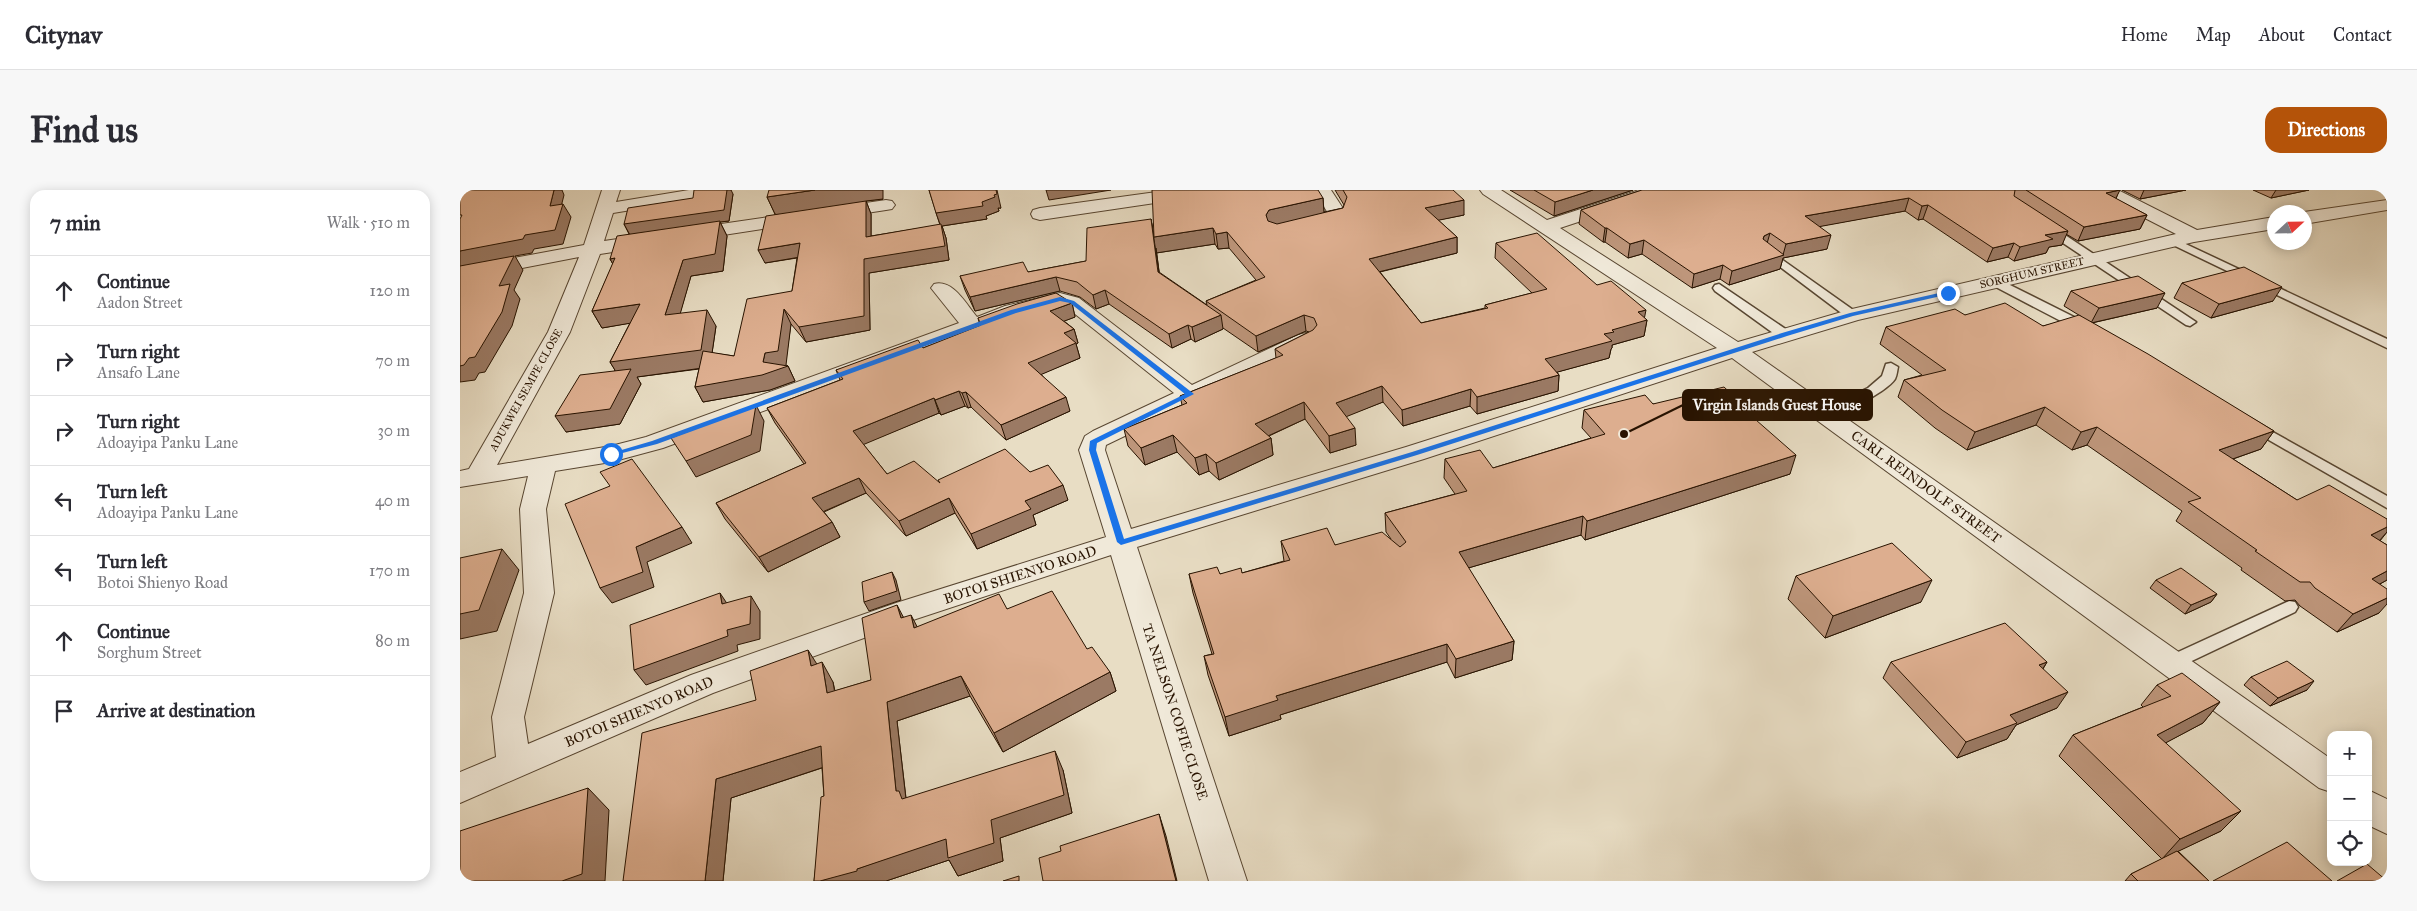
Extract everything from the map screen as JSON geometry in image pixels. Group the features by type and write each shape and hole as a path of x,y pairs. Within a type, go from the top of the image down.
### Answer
{"street":[{"path":"608,200 722,190"},
{"path":"1040,214 1209,190"},
{"path":"1286,229 1335,218 1337,213 1322,190"},
{"name":"CARL REINDOLF STREET","path":"1490,190 1735,350 2328,776"},
{"path":"1547,226 1657,190"},
{"path":"2104,190 2194,236"},
{"name":"ADUKWEI SEMPE CLOSE","path":"469,478 559,332 592,249 608,200"},
{"path":"460,274 592,249 886,205"},
{"path":"2312,217 2387,205"},
{"name":"SORGHUM STREET","path":"1735,350 1852,315 2194,236 2267,224"},
{"path":"941,288 973,326"},
{"path":"469,478 611,454 654,442 973,326 1044,302 1060,299 1072,302 1190,394 1306,340"},
{"name":"BOTOI SHIENYO ROAD","path":"460,788 702,684 906,611 1121,542 1415,453 1735,350"},
{"name":"TA NELSON COFIE CLOSE","path":"1190,394 1094,441 1092,450 1228,881"},
{"path":"514,765 508,718 539,593 533,509 544,465"},
{"path":"2372,807 2387,818"}],"lane":[{"path":"2038,221 2190,322"},
{"path":"2173,241 2387,344"},
{"path":"1768,252 1852,315"},
{"path":"1996,282 2097,335"},
{"path":"1719,288 1785,335"},
{"path":"1823,414 1873,391 1890,377 1891,367"},
{"path":"2242,419 2387,503"},
{"path":"2172,663 2290,607"}],"building":[{"path":"460,190 554,190 550,206 563,204 555,230 525,235 523,239 460,251 460,219 462,215 460,215"},
{"path":"694,190 727,190 724,210 624,224 628,208 693,198"},
{"path":"769,190 815,190 767,197"},
{"path":"929,190 996,190 997,194 994,195 995,197 982,202 983,206 936,213"},
{"path":"1152,190 1318,190 1323,198 1269,210 1266,215 1268,221 1277,224 1343,208 1347,197 1343,190 1453,190 1464,200 1425,208 1457,237 1369,259 1421,323 1488,308 1485,305 1547,289 1496,243 1537,233 1597,285 1611,281 1646,310 1638,312 1647,320 1604,334 1612,341 1545,359 1559,375 1477,397 1471,389 1402,410 1382,386 1336,403 1355,428 1329,436 1304,402 1255,424 1271,438 1216,463 1206,454 1195,458 1173,435 1141,448 1124,429 1187,403 1180,396 1283,355 1275,349 1313,330 1317,325 1314,318 1304,315 1256,336 1206,301 1265,277 1227,232 1216,234 1213,228 1154,237"},
{"path":"1534,190 1593,190 1555,202"},
{"path":"1642,190 2015,190 2014,196 2068,231 2045,235 2053,239 2020,247 2014,243 1993,248 1928,205 1922,206 1909,198 1805,216 1831,235 1786,244 1770,233 1764,236 1763,239 1784,255 1732,271 1723,265 1694,274 1644,240 1630,244 1581,210"},
{"path":"2026,190 2120,190 2106,193 2147,215 2084,227"},
{"path":"866,201 866,237 941,224 945,246 864,259 864,316 799,327 784,309 778,351 765,353 763,362 788,366 762,375 695,387 703,351 734,356 747,299 792,291 800,243 758,250 766,216"},
{"path":"1151,219 1158,272 1221,315 1192,327 1188,325 1169,334 1105,290 1093,295 1077,282 1056,277 970,297 960,276 1023,262 1028,272 1086,261 1087,228"},
{"path":"720,221 715,254 683,260 665,315 707,310 701,350 610,362 640,304 592,311 615,258 610,259 617,236"},
{"path":"514,256 499,286 510,284 502,312 475,357 469,358 464,365 460,366 460,266"},
{"path":"2244,267 2282,287 2219,304 2182,283"},
{"path":"2138,276 2165,293 2099,308 2071,291"},
{"path":"1056,293 1072,303 1050,311 1074,329 1064,333 1076,343 1028,363 1066,397 1001,425 966,392 962,393 959,391 935,400 934,398 853,431 887,474 914,461 940,483 938,480 1005,449 1030,472 1048,465 1063,485 1025,501 1031,509 971,534 949,498 899,521 859,478 812,498 832,522 759,557 716,503 806,463 767,408 843,379 836,370 918,340 923,348 981,325 978,318"},
{"path":"2005,303 2043,326 2079,315 2148,354 2274,431 2219,450 2297,500 2329,485 2387,519 2387,527 2371,535 2387,545 2387,571 2372,579 2387,589 2387,598 2353,614 2315,588 2310,582 2300,582 2255,551 2257,550 2188,502 2201,498 2097,427 2081,432 2045,407 1975,432 1942,410 1904,380 1946,370 1886,327 1955,309 1965,315"},
{"path":"631,369 610,409 555,416 580,375"},
{"path":"1724,387 1751,412 1748,413 1796,455 1587,521 1583,516 1459,552 1514,641 1456,659 1447,644 1276,696 1278,700 1225,717 1204,656 1214,654 1189,574 1217,567 1220,574 1241,568 1242,573 1290,560 1281,541 1327,528 1335,545 1382,532 1400,547 1406,542 1385,513 1467,491 1445,459 1480,450 1493,468 1605,434 1584,410 1645,395 1653,404"},
{"path":"756,405 751,435 686,461 671,438"},
{"path":"632,459 682,527 636,547 643,572 600,588 565,504 610,486 600,472"},
{"path":"1892,543 1932,580 1833,616 1796,576"},
{"path":"502,549 479,610 460,614 460,558"},
{"path":"2181,568 2217,594 2191,605 2156,580"},
{"path":"892,572 897,591 864,602 862,582"},
{"path":"1052,591 1087,649 1092,647 1110,672 994,733 961,676 887,702 896,791 899,791 902,799 1055,751 1064,795 991,820 994,843 948,858 946,839 857,869 857,871 814,881 821,797 824,796 821,746 716,779 705,881 623,881 642,733 756,700 750,671 808,650 811,666 822,662 827,693 871,680 862,618 897,605 901,618 911,615 914,628 999,594 1007,609"},
{"path":"720,593 722,604 751,596 750,624 727,630 728,636 634,670 630,625"},
{"path":"2005,623 2047,662 2039,665 2068,692 2010,715 2017,723 1966,742 1891,662"},
{"path":"2287,661 2314,681 2278,698 2251,677"},
{"path":"2182,673 2220,702 2157,735 2241,811 2180,839 2073,735 2171,696 2157,685"},
{"path":"588,788 582,874 562,881 460,881 460,831"},
{"path":"1159,814 1176,881 1043,881 1039,858 1061,851 1060,846"},
{"path":"2287,842 2332,881 2213,881"},
{"path":"2177,851 2209,881 2138,881 2131,874"},
{"path":"2363,866 2369,866 2387,881 2337,881"},
{"path":"1019,876 1019,881 1003,881"}],"place":[{"name":"Virgin Islands Guest House","path":"1624,434"}],"route":[{"path":"611,454 654,442 1013,311 1060,299 1072,302 1190,394 1094,441 1092,450 1121,542 1415,453 1735,350 1852,315 1948,293"}]}
